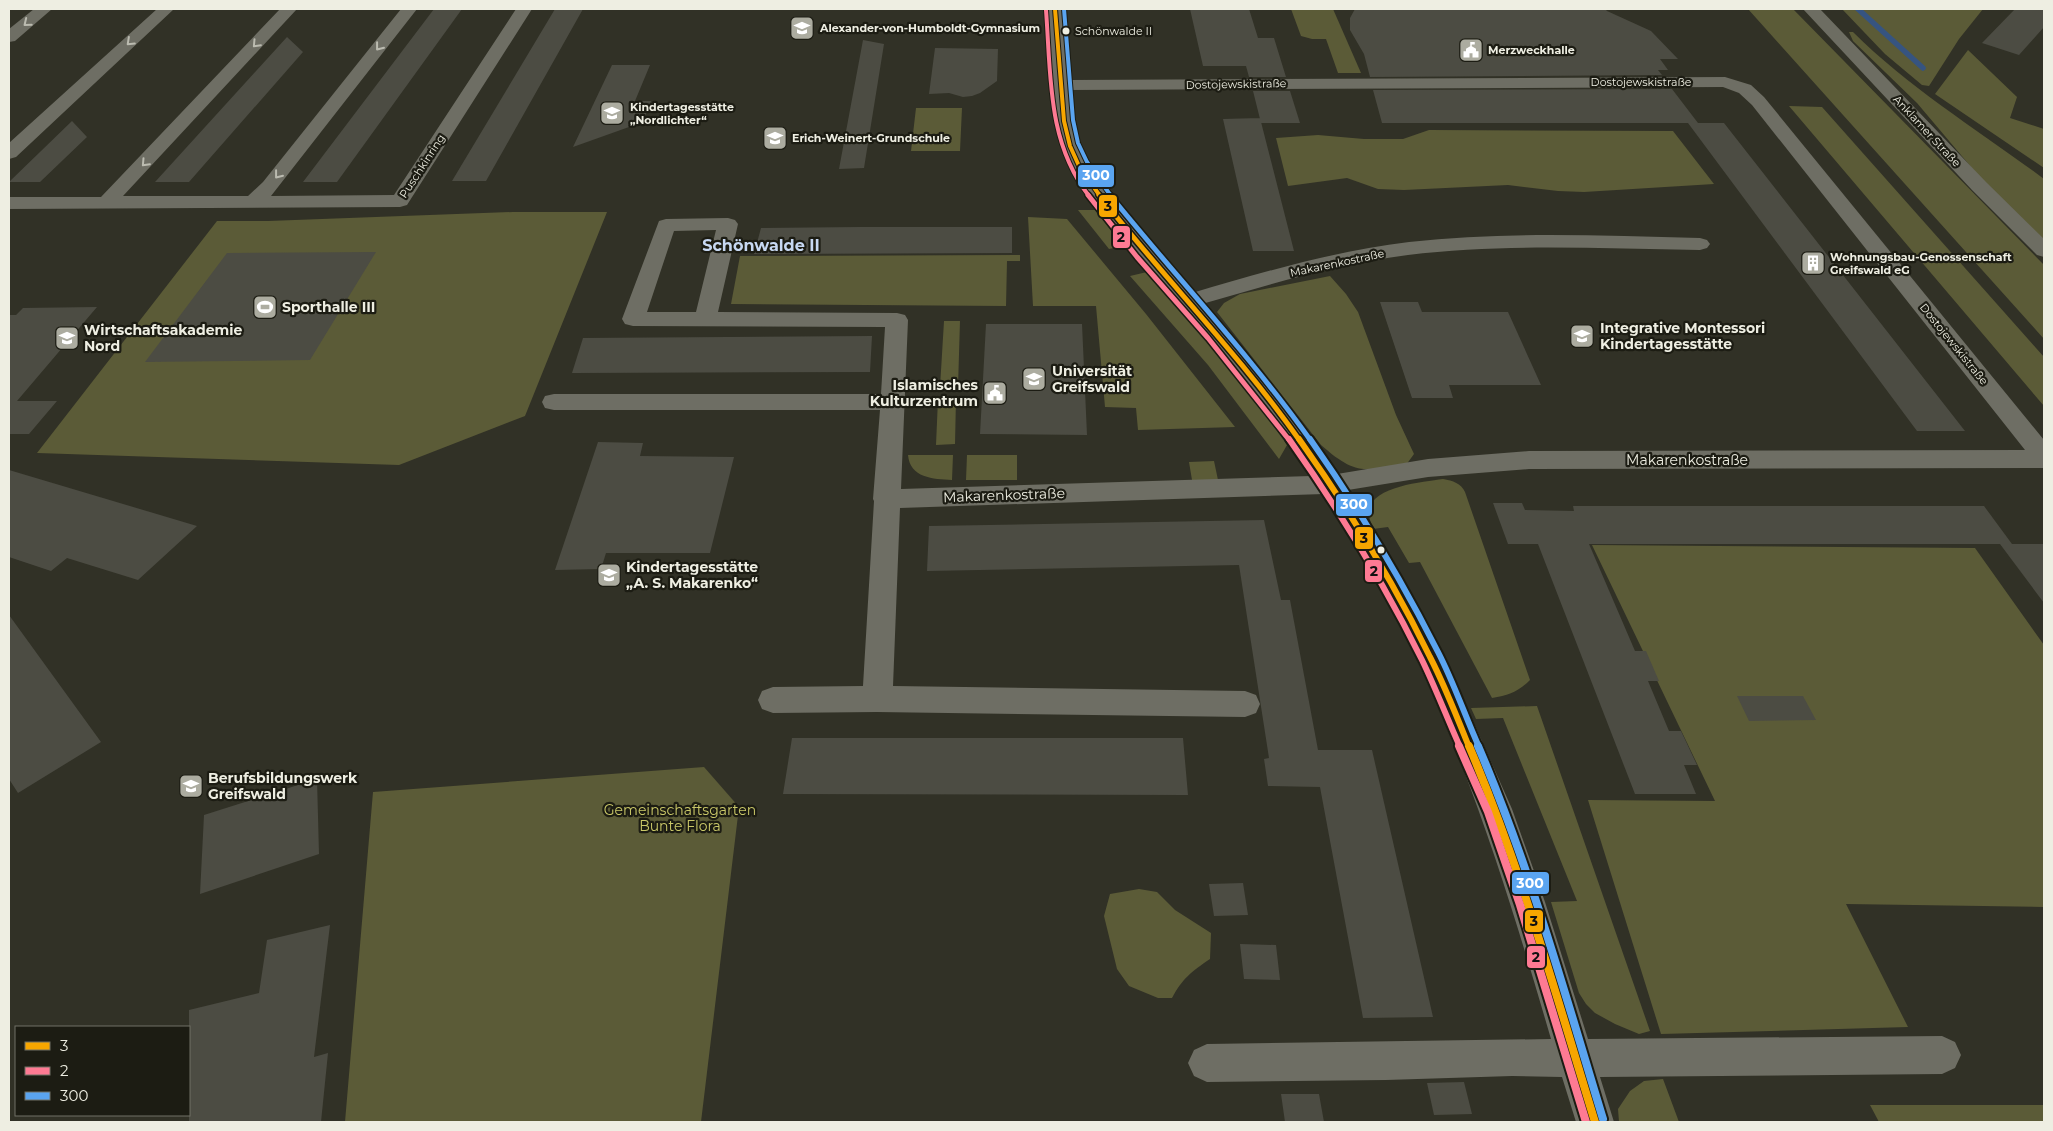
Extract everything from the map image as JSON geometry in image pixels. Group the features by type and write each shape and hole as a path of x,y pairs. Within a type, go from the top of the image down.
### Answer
{"main road":[{"name":"Anklamer Straße","path":"1811,9 1979,186 2044,251"}],"street":[{"path":"9,37 44,9"},
{"path":"9,153 166,9"},
{"path":"106,204 289,9"},
{"path":"253,202 270,186 409,9"},
{"name":"Puschkinring","path":"9,203 400,201 524,9"},
{"path":"1054,9 1064,121 1070,146 1079,166 1092,186 1144,252 1230,350 1282,415 1331,484 1397,592 1431,658 1496,809 1528,902 1595,1122"},
{"path":"1710,64 1725,82"},
{"path":"1152,67 1154,85"},
{"name":"Dostojewskistraße","path":"1062,85 1725,82 1745,89 1758,101 2044,458"},
{"path":"706,318 728,224 666,225 633,319 897,320 886,499 878,699"},
{"name":"Makarenkostraße","path":"1187,301 1257,281 1358,257 1449,245 1509,242 1700,244"},
{"path":"554,402 892,402"},
{"name":"Makarenkostraße","path":"886,499 1331,484 1428,468 1529,460 2044,458"},
{"path":"774,700 878,699 1245,704"},
{"path":"1207,1063 1386,1061 1512,1057 1942,1055"}],"green space":[{"path":"1291,9 1333,9 1361,73 1338,73 1326,39 1312,39 1301,36"},
{"path":"1748,9 1793,9 2044,265 2044,339"},
{"path":"1842,9 1983,9 1959,39 1929,86 1922,85 1885,54"},
{"path":"1849,32 1853,32 1875,53 1922,91 2044,179 2044,240 1977,174 1917,103 1853,41"},
{"path":"1968,50 2017,97 2010,118 2044,129 2044,168 1935,94"},
{"path":"1789,106 1822,107 2044,357 2044,406"},
{"path":"916,108 962,108 960,151 911,151"},
{"path":"1429,130 1673,131 1714,184 1584,192 1508,185 1404,190 1378,189 1347,178 1288,186 1276,138 1318,135 1364,139 1403,139"},
{"path":"1078,210 1095,210 1123,246 1109,249"},
{"path":"513,212 607,212 525,416 399,465 37,453 217,221 268,221"},
{"path":"1028,217 1067,219 1146,314 1235,427 1138,430 1136,408 1105,407 1096,306 1033,306"},
{"path":"1020,255 1020,261 1007,261 1006,306 731,304 740,256"},
{"path":"1147,272 1220,356 1287,445 1279,459 1208,365 1130,276"},
{"path":"1330,276 1346,294 1358,312 1396,415 1414,454 1406,465 1379,469 1360,468 1351,466 1332,454 1321,445 1217,312 1224,303 1240,294"},
{"path":"944,321 960,321 958,387 940,387"},
{"path":"938,399 956,399 955,444 936,445"},
{"path":"908,455 953,455 952,480 930,478 918,473 910,463"},
{"path":"967,455 1017,455 1017,480 966,480"},
{"path":"1214,461 1218,480 1192,480 1189,462"},
{"path":"1443,479 1456,483 1465,492 1530,680 1517,690 1503,696 1492,698 1420,562 1409,563 1388,527 1373,529 1370,520 1369,510 1379,495 1389,490 1412,484"},
{"path":"1592,545 1975,548 2044,645 2044,907 1846,904 1908,1027 1661,1034 1588,800 1715,801"},
{"path":"1537,706 1650,1031 1639,1034 1615,1024 1595,1013 1579,993 1551,902 1577,901 1503,718 1476,719 1471,708"},
{"name":"Gemeinschaftsgarten Bunte Flora","path":"704,767 739,807 701,1122 345,1122 373,792"},
{"path":"1139,889 1157,892 1175,910 1211,933 1210,959 1188,976 1172,998 1158,998 1129,986 1117,969 1104,916 1110,894"},
{"path":"1663,1079 1679,1122 1619,1122 1618,1109 1630,1091 1644,1081"},
{"path":"1870,1105 2044,1105 2044,1122 1879,1122"}],"building":[{"path":"434,9 462,9 337,182 303,182"},
{"path":"555,9 583,9 486,181 452,181"},
{"path":"1190,9 1249,9 1258,38 1274,38 1286,77 1249,77 1246,66 1203,66"},
{"path":"1355,9 1605,9 1651,31 1678,59 1660,59 1668,70 1658,70 1662,75 1370,77 1364,54 1350,30 1350,18"},
{"path":"2015,9 2044,9 2044,27 2019,55 1982,43"},
{"path":"287,37 303,52 189,182 155,182"},
{"path":"863,40 884,44 864,168 839,169"},
{"path":"935,48 998,49 997,81 980,93 972,96 963,97 949,93 929,94"},
{"path":"612,65 650,65 635,101 651,101 643,122 573,147"},
{"path":"1672,89 1698,123 1724,123 1965,431 1917,431 1688,123 1382,123 1373,90"},
{"path":"1253,91 1290,91 1300,123 1261,123"},
{"path":"1260,118 1294,251 1253,251 1223,119"},
{"path":"72,121 87,137 40,182 9,182"},
{"path":"1012,227 1012,253 754,254 761,228"},
{"name":"Sporthalle III","path":"376,252 310,360 145,362 227,253"},
{"path":"1380,302 1418,302 1422,312 1508,312 1541,385 1449,385 1453,398 1412,398"},
{"path":"97,307 17,401 57,401 29,434 9,434 9,315 16,315 23,308"},
{"name":"Universität Greifswald","path":"986,324 1082,324 1087,435 980,434"},
{"path":"872,336 870,372 572,373 583,338"},
{"path":"598,442 643,443 640,456 734,457 710,553 606,553 601,569 555,570"},
{"path":"9,470 197,526 138,580 67,558 51,571 9,557"},
{"path":"1493,503 1522,503 1525,510 1574,511 1573,506 1984,506 2012,544 1589,544 1635,651 1646,651 1659,681 1648,681 1669,731 1681,731 1697,765 1684,765 1696,794 1635,794 1538,544 1508,544"},
{"path":"1264,520 1281,600 1290,600 1318,750 1372,750 1433,1017 1363,1018 1320,787 1268,786 1264,759 1269,758 1239,565 927,571 929,526"},
{"path":"2000,544 2044,544 2044,603"},
{"path":"9,615 101,742 18,793 9,779"},
{"path":"1737,696 1803,696 1816,720 1749,721"},
{"path":"792,738 1183,738 1188,795 783,794"},
{"path":"317,779 319,854 200,894 204,815"},
{"path":"1243,883 1248,915 1214,916 1209,884"},
{"path":"330,925 314,1057 328,1053 321,1122 189,1122 189,1010 259,993 267,940"},
{"path":"1240,944 1276,945 1280,980 1244,979"},
{"path":"1464,1082 1472,1114 1434,1115 1427,1083"},
{"path":"1281,1094 1319,1094 1324,1122 1285,1122"}],"waterway":[{"path":"1858,9 1923,68"}],"transit line":[{"name":"3","path":"1055,9 1064,121 1070,146 1079,166 1092,186 1144,252 1215,332 1282,415 1331,484 1397,593 1431,658 1496,809 1528,902 1595,1122"},
{"name":"300","path":"1064,9 1073,120 1078,143 1087,162 1099,181 1151,246 1222,327 1289,410 1339,480 1404,588 1439,654 1504,806 1536,899 1603,1119"},
{"name":"2","path":"1046,10 1055,122 1062,149 1071,170 1085,191 1137,257 1208,338 1275,420 1324,489 1389,597 1423,662 1488,812 1520,905 1586,1122"}],"place":[{"name":"Alexander-von-Humboldt-Gymnasium","path":"802,28"},
{"name":"Schönwalde II","path":"1066,31"},
{"name":"Merzweckhalle","path":"1471,50"},
{"name":"Kindertagesstätte „Nordlichter“","path":"612,113"},
{"name":"Erich-Weinert-Grundschule","path":"775,138"},
{"name":"Wohnungsbau-Genossenschaft Greifswald eG","path":"1813,263"},
{"name":"Sporthalle III","path":"265,307"},
{"name":"Integrative Montessori Kindertagesstätte","path":"1582,336"},
{"name":"Wirtschaftsakademie Nord","path":"67,338"},
{"name":"Universität Greifswald","path":"1034,379"},
{"name":"Islamisches Kulturzentrum","path":"995,393"},
{"name":"Kindertagesstätte „A. S. Makarenko“","path":"609,575"},
{"name":"Berufsbildungswerk Greifswald","path":"191,786"}],"district":[{"name":"Schönwalde II","path":"761,245"}]}
